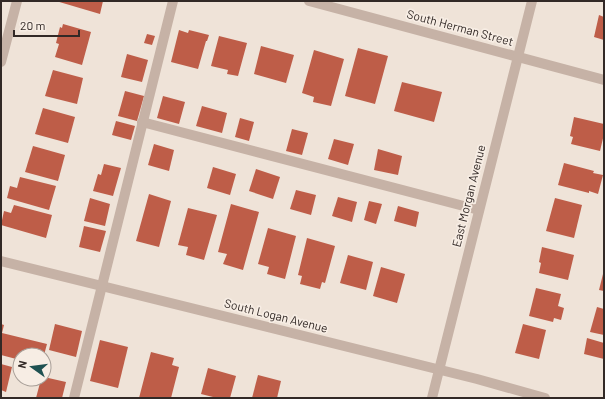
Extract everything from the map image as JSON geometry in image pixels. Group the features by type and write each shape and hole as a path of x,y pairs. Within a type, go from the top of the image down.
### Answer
{"street":[{"path":"1,62 17,1"},
{"path":"74,398 173,1"},
{"name":"South Herman Street","path":"308,1 604,80"},
{"name":"East Morgan Avenue","path":"432,398 532,1"},
{"path":"142,122 479,210"},
{"name":"South Logan Avenue","path":"1,261 102,285 545,398"}],"building":[{"path":"56,1 103,1 100,14"},
{"path":"599,15 604,17 604,40 594,37"},
{"path":"63,24 91,32 82,65 55,57 59,44 56,43 60,27 62,28"},
{"path":"179,30 188,33 189,30 209,35 198,69 171,62"},
{"path":"147,34 155,36 152,45 144,43"},
{"path":"219,36 247,43 238,76 227,74 228,70 211,66"},
{"path":"261,46 294,55 286,83 254,74"},
{"path":"358,48 388,56 375,104 345,96"},
{"path":"314,50 344,59 331,106 313,102 314,97 302,93"},
{"path":"127,54 148,60 142,82 121,77"},
{"path":"53,70 83,78 77,104 45,96"},
{"path":"402,82 442,92 434,122 394,111"},
{"path":"125,91 144,96 137,121 118,116"},
{"path":"163,96 185,102 179,124 157,118"},
{"path":"202,106 227,113 222,133 196,126"},
{"path":"43,108 75,117 68,143 35,134"},
{"path":"574,117 604,124 604,134 600,151 571,144 573,137 570,136"},
{"path":"240,118 254,122 249,141 235,137"},
{"path":"116,121 135,126 131,140 112,135"},
{"path":"292,129 308,133 302,155 286,151"},
{"path":"334,139 354,144 348,165 328,159"},
{"path":"154,144 174,150 169,171 148,165"},
{"path":"33,146 65,155 58,181 25,172"},
{"path":"378,149 402,156 398,175 374,170"},
{"path":"564,163 603,175 598,194 558,185"},
{"path":"104,164 121,168 113,196 93,191 98,174 101,175"},
{"path":"213,167 236,174 230,195 207,188"},
{"path":"256,169 280,177 273,199 249,191"},
{"path":"20,177 56,186 49,210 7,198 10,186 17,188"},
{"path":"296,190 316,195 311,215 290,209"},
{"path":"149,194 171,201 159,247 136,241"},
{"path":"338,197 357,202 352,222 332,216"},
{"path":"90,198 110,204 105,226 84,221"},
{"path":"555,198 582,205 574,238 546,231"},
{"path":"369,201 382,204 376,224 364,220"},
{"path":"231,204 259,212 243,270 223,264 227,254 218,252"},
{"path":"14,205 52,215 46,238 1,225 4,211 11,213"},
{"path":"398,206 419,212 416,227 394,221"},
{"path":"188,208 217,215 204,260 186,255 188,247 178,245"},
{"path":"84,226 106,231 100,252 79,247"},
{"path":"268,228 296,236 285,279 267,274 269,267 258,264"},
{"path":"307,238 335,246 325,283 322,282 320,289 300,284 302,276 298,275"},
{"path":"542,247 574,255 568,280 539,273 541,263 539,262"},
{"path":"348,255 373,262 366,290 340,283"},
{"path":"381,267 405,274 397,303 373,296"},
{"path":"604,274 604,291 599,290"},
{"path":"536,288 561,294 558,306 564,308 561,320 554,318 553,322 529,316"},
{"path":"597,307 604,309 604,335 590,332"},
{"path":"1,324 4,325 2,333 47,344 46,347 12,347 12,358 1,355"},
{"path":"55,324 82,331 76,357 52,351 52,347 50,347"},
{"path":"523,324 546,330 539,359 515,353"},
{"path":"587,338 604,343 604,359 584,354"},
{"path":"100,340 128,347 118,388 90,381"},
{"path":"151,352 174,358 172,365 179,367 171,398 139,398"},
{"path":"1,364 12,367 6,392 1,390"},
{"path":"208,368 236,376 230,398 217,398 201,394"},
{"path":"258,375 281,381 277,398 252,398"},
{"path":"52,379 66,382 62,398 36,398 39,387 52,387"}]}
